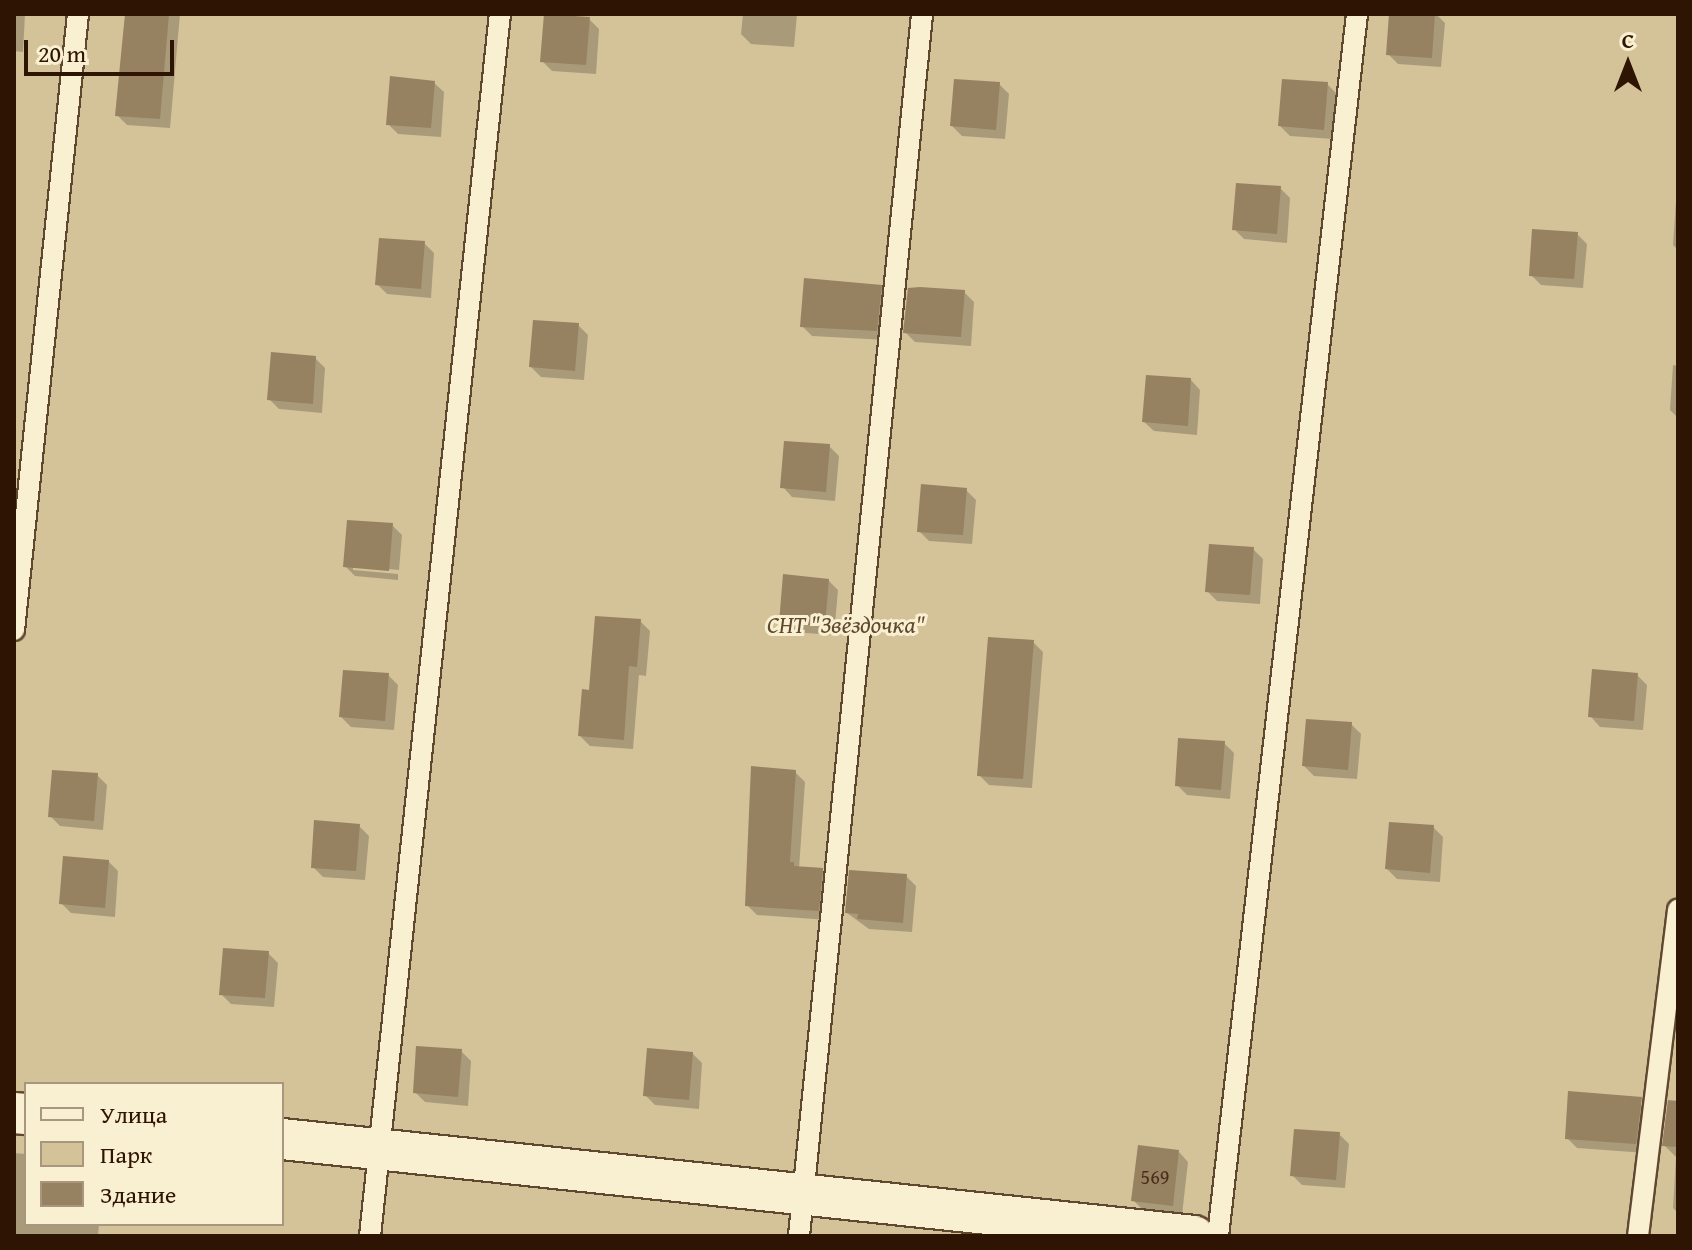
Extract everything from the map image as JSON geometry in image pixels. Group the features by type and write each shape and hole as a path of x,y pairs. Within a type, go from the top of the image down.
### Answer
{"street":[{"path":"284,1139 1194,1236"}],"lane":[{"path":"14,630 78,14"},
{"path":"370,1236 500,14"},
{"path":"799,1236 922,14"},
{"path":"1218,1236 1357,14"},
{"path":"1638,1236 1678,909"}],"green space":[{"name":"СНТ \"Звёздочка\"","path":"14,14 1678,14 1678,1236 14,1236"}],"building":[{"path":"125,14 169,14 160,119 115,116"},
{"path":"544,14 590,17 586,65 540,62"},
{"path":"1389,14 1435,14 1432,58 1386,55"},
{"path":"390,76 435,81 431,128 386,125"},
{"path":"954,79 1000,82 996,130 950,126"},
{"path":"1282,79 1328,82 1324,130 1278,126"},
{"path":"1236,183 1281,186 1277,234 1232,230"},
{"path":"1532,229 1578,232 1574,279 1529,276"},
{"path":"379,238 425,241 421,289 375,285"},
{"path":"804,278 882,285 877,331 800,327"},
{"path":"908,288 965,290 961,337 903,333"},
{"path":"533,320 579,323 575,371 529,367"},
{"path":"271,352 316,356 313,404 267,400"},
{"path":"1146,375 1191,378 1188,426 1142,422"},
{"path":"784,441 830,444 826,492 780,488"},
{"path":"921,484 967,488 963,535 917,532"},
{"path":"347,520 393,523 389,571 343,567"},
{"path":"1209,544 1254,547 1250,595 1205,592"},
{"path":"783,574 829,579 825,626 779,623"},
{"path":"595,616 641,619 637,667 629,666 624,740 578,736 582,689 589,690"},
{"path":"988,637 1034,640 1023,779 977,776"},
{"path":"1592,669 1638,673 1634,721 1588,717"},
{"path":"343,670 389,673 385,721 339,717"},
{"path":"1306,719 1352,722 1348,770 1302,766"},
{"path":"1178,738 1225,741 1221,790 1175,786"},
{"path":"751,766 796,770 790,862 794,862 794,866 823,868 819,911 745,906"},
{"path":"52,770 98,773 94,821 48,817"},
{"path":"314,820 360,824 356,871 311,868"},
{"path":"1389,822 1434,825 1430,873 1385,869"},
{"path":"63,856 109,860 105,908 59,904"},
{"path":"849,870 907,874 903,923 857,919 858,914 845,913"},
{"path":"223,948 269,951 265,998 219,995"},
{"path":"416,1046 462,1049 458,1097 413,1093"},
{"path":"647,1048 693,1052 689,1100 643,1096"},
{"path":"1568,1091 1642,1097 1636,1144 1565,1139"},
{"path":"1668,1100 1678,1101 1678,1147 1662,1146"},
{"path":"1294,1129 1340,1132 1336,1180 1290,1176"},
{"path":"1138,1145 1179,1150 1173,1206 1131,1201"}]}
